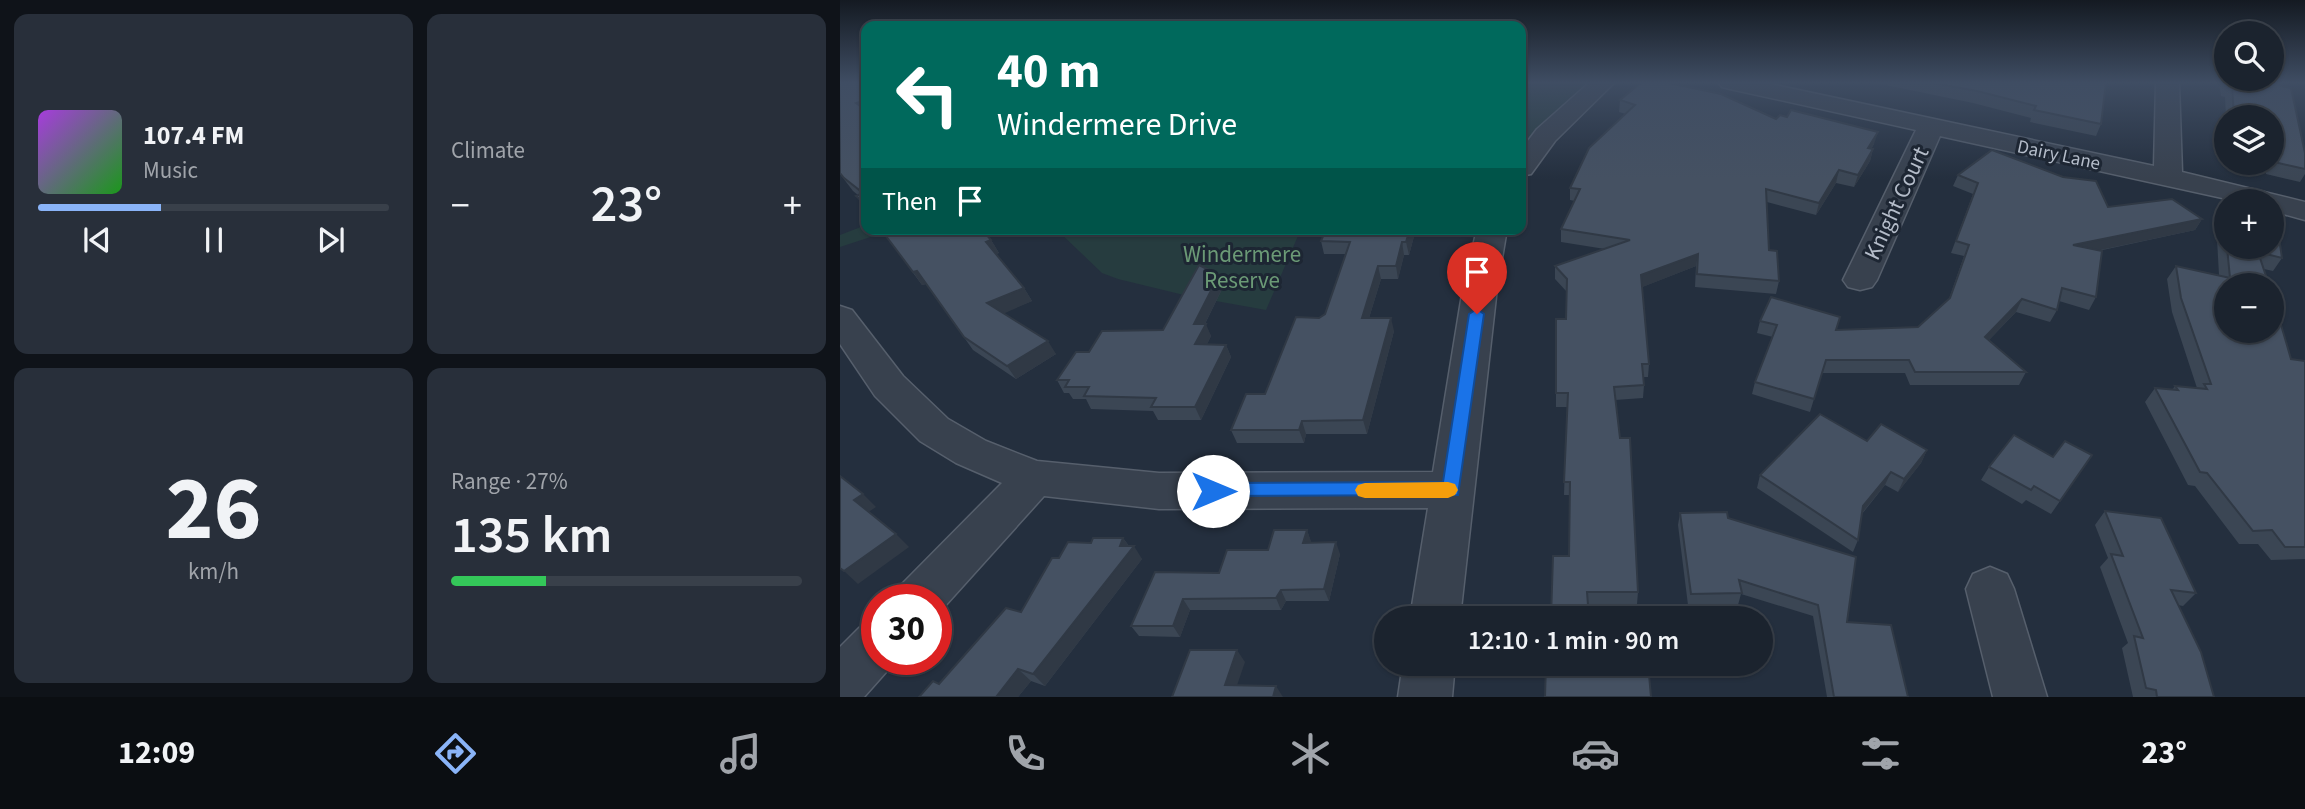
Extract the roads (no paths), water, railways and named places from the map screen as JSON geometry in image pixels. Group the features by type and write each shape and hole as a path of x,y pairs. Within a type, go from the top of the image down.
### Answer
{"street":[{"path":"1526,161 1546,135 1568,115"},
{"name":"Dairy Lane","path":"1879,115 2274,201 2305,211"},
{"path":"2168,115 2168,178"},
{"name":"Knight Court","path":"1860,280 1931,126"},
{"path":"1437,606 1490,235"},
{"path":"840,318 888,386 934,430 971,452 1034,478 1159,491 1452,490"},
{"path":"934,584 1034,478"},
{"path":"1990,589 2020,697"},
{"path":"840,684 861,662"},
{"path":"1425,697 1427,676"}],"park label":[{"name":"Windermere Reserve","path":"1242,267"}]}
